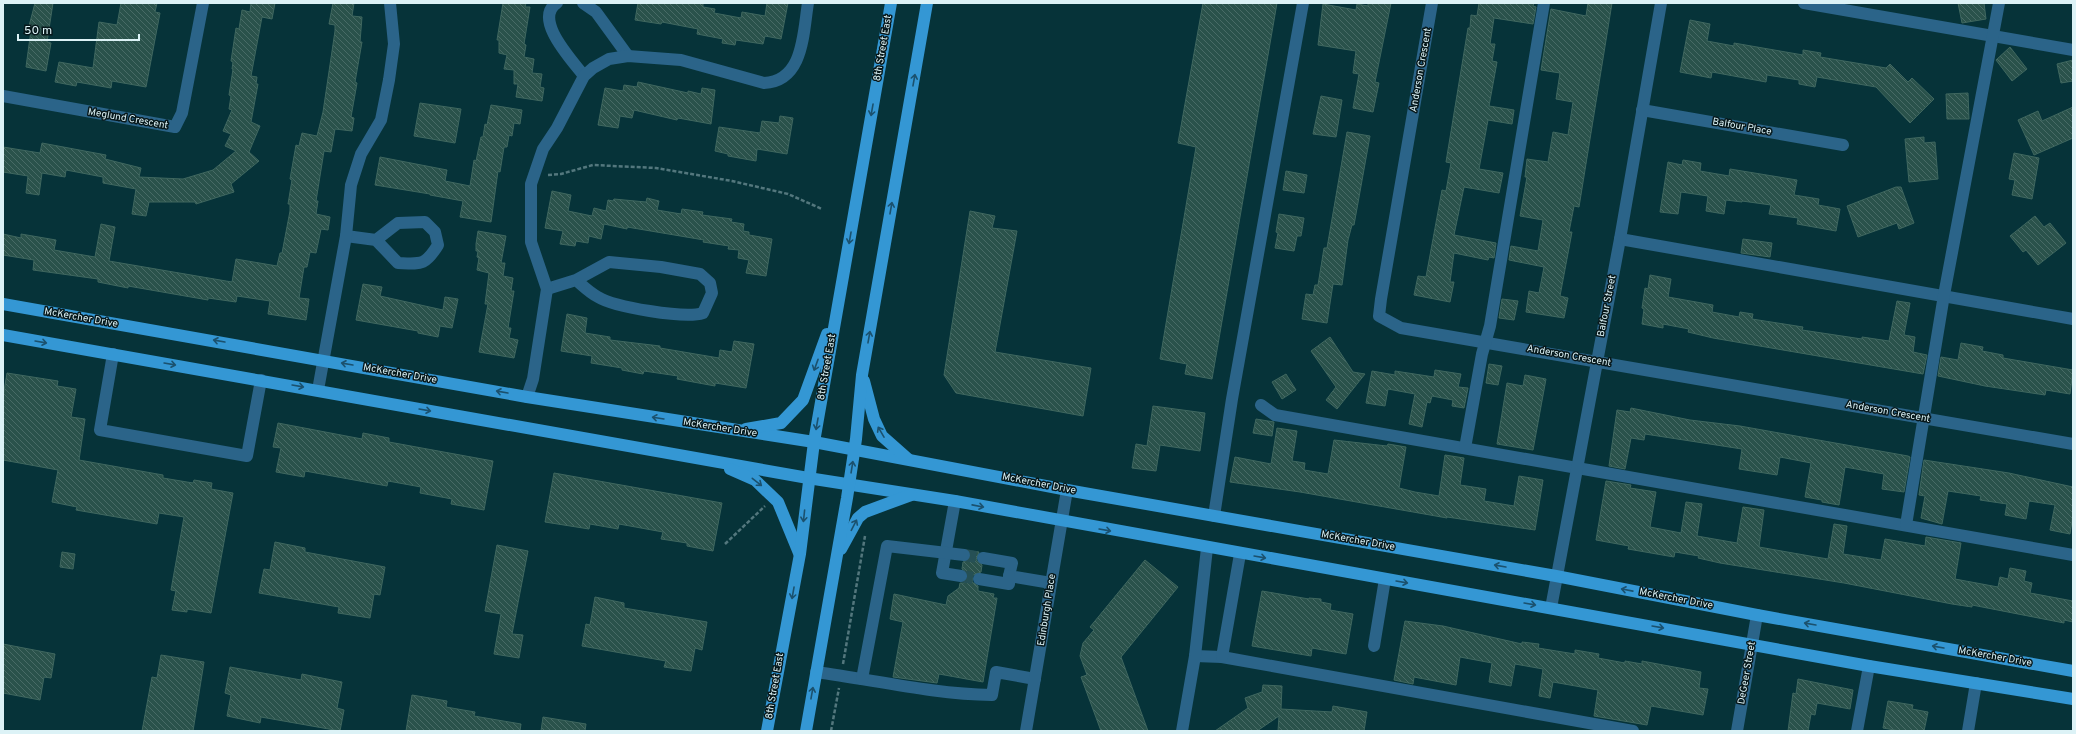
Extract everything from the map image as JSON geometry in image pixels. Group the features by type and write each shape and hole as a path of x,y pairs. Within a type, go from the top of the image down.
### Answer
{"main road":[{"name":"8th Street East","path":"767,731 800,554 808,478 891,3"},
{"path":"806,731 849,485 862,375 927,3"},
{"path":"738,431 781,423 803,400 839,302"},
{"name":"McKercher Drive","path":"3,304 527,397 814,442 1068,490 1556,576 1757,615 2073,671"},
{"path":"3,335 808,478 955,501 1062,522 1869,666 2073,699"},
{"path":"862,375 874,419 882,436 908,459"},
{"path":"709,460 755,480 778,502 800,554"},
{"path":"836,559 858,518 865,512 911,495"}],"street":[{"name":"Meglund Crescent","path":"3,96 174,127 182,113 203,3"},
{"path":"318,390 346,236 351,185 361,154 381,120 383,113 394,44 390,3"},
{"path":"557,3 550,11 548,21 553,34 584,76"},
{"path":"583,3 596,12 628,56"},
{"path":"527,397 533,379 547,289 531,242 531,184 543,149 584,76 593,68 609,59 628,56 681,60 764,83 774,82 786,77 797,63 808,3"},
{"path":"1214,516 1232,399 1303,3"},
{"name":"Anderson Crescent","path":"1432,3 1380,299 1379,316 1401,328 2073,444"},
{"path":"1465,448 1485,342 1490,326 1544,3"},
{"name":"Balfour Street","path":"1550,608 1620,239 1661,3"},
{"path":"1804,3 2073,50"},
{"path":"1906,525 1925,418 1944,295 1999,3"},
{"name":"Balfour Place","path":"1642,110 1842,145"},
{"path":"346,236 376,240 398,263 419,264 430,258 438,245 435,232 426,222 398,223 376,240"},
{"path":"1620,239 2073,319"},
{"path":"547,289 576,280 610,262 636,264 700,274 710,283 712,293 703,312 695,315 670,315 598,298 576,280"},
{"path":"113,354 100,430 247,456 261,380"},
{"path":"1261,405 1275,415 2073,555"},
{"name":"Edinburgh Place","path":"1026,731 1068,490"},
{"path":"955,501 942,573 961,576"},
{"path":"862,679 887,546 964,555"},
{"path":"1182,731 1195,656 1207,548"},
{"path":"1222,658 1240,554"},
{"path":"979,579 1009,584 1012,563 983,558"},
{"path":"1010,576 1051,583"},
{"path":"1374,646 1386,579"},
{"name":"DeGeer Street","path":"1737,731 1757,615"},
{"path":"1195,656 1222,658 1633,731"},
{"path":"1857,731 1869,666"},
{"path":"816,672 948,694 992,696 996,672 1035,679"},
{"path":"1968,731 1976,683"}],"path":[{"path":"534,176 562,174 593,165 656,168 732,181 788,194 822,209"},
{"path":"725,544 768,503"},
{"path":"831,731 867,524 870,521 865,512"}],"building":[{"path":"35,3 53,3 47,42 51,43 46,71 26,67 31,30 28,30"},
{"path":"121,3 157,3 155,12 160,13 146,87 112,81 111,88 77,82 76,86 55,82 59,62 93,68 99,22 117,25"},
{"path":"251,3 275,3 272,19 262,17 251,76 257,77 256,84 258,84 251,122 260,126 249,152 259,161 231,184 234,192 196,204 195,202 149,202 146,216 132,214 136,189 103,183 103,177 66,170 65,177 42,173 39,195 26,193 28,176 3,172 3,147 40,153 42,143 106,155 105,159 141,168 139,177 183,179 213,170 236,151 225,146 231,134 223,131 232,110 229,109 231,96 229,95 233,69 233,62 231,61 236,28 239,29 242,10 250,12"},
{"path":"333,3 354,3 352,16 362,17 360,42 362,42 351,117 354,118 352,131 335,129 331,152 324,151 316,201 318,201 316,214 330,217 328,230 321,229 316,253 310,252 307,267 304,267 299,298 309,299 306,320 268,314 270,301 237,296 236,302 208,298 208,300 128,286 128,288 98,282 98,279 33,270 34,260 3,255 3,234 21,238 21,234 56,240 54,250 95,257 101,224 115,227 109,261 232,282 236,259 277,266 280,253 282,253 290,211 290,204 288,204 292,180 290,179 296,145 299,146 302,133 317,136 323,112 335,31 335,25 329,24"},
{"path":"503,3 526,3 525,7 530,7 524,44 526,45 524,57 534,59 532,73 542,74 540,87 544,88 542,101 516,97 518,84 514,84 514,70 504,69 507,55 499,53 499,40 497,40"},
{"path":"638,3 703,3 703,7 715,9 714,13 741,18 742,12 765,16 767,3 788,3 781,39 765,36 763,44 736,40 735,45 722,43 723,39 697,34 698,29 662,22 661,24 635,20"},
{"path":"1203,3 1277,3 1212,379 1185,374 1187,364 1160,359 1196,147 1178,143"},
{"path":"1368,3 1391,3 1375,82 1379,83 1373,112 1353,108 1359,74 1353,73 1356,51 1318,45 1323,4 1356,10 1357,4 1368,6"},
{"path":"1479,3 1534,3 1533,6 1536,7 1533,24 1494,18 1490,44 1495,44 1492,61 1497,62 1489,106 1514,110 1512,124 1488,120 1479,169 1503,173 1499,193 1464,187 1454,235 1496,243 1494,258 1489,257 1488,260 1454,253 1450,282 1454,282 1450,302 1414,295 1418,276 1426,277 1442,190 1446,191 1451,163 1446,162 1468,28 1470,28 1471,15 1477,16"},
{"path":"1588,3 1612,3 1579,207 1574,206 1569,232 1572,232 1560,296 1568,298 1564,318 1526,312 1529,291 1539,293 1544,267 1509,260 1511,246 1538,251 1543,220 1520,216 1527,177 1525,177 1527,159 1548,162 1553,132 1568,135 1573,102 1556,99 1560,73 1541,70 1551,9 1586,16"},
{"path":"1958,3 1984,3 1986,19 1962,23"},
{"path":"1690,20 1710,24 1707,41 1734,46 1734,43 1803,55 1803,50 1821,53 1820,57 1886,68 1890,64 1908,82 1912,78 1934,99 1910,123 1876,87 1817,77 1815,87 1799,84 1799,80 1767,75 1766,82 1712,72 1711,78 1680,72"},
{"path":"2010,47 2027,69 2012,81 1996,60"},
{"path":"2073,60 2073,81 2061,83 2057,64"},
{"path":"638,82 688,93 688,91 701,94 702,88 715,90 711,124 678,118 677,120 634,110 632,118 620,116 618,128 598,125 605,88 623,91 624,85 637,87"},
{"path":"1968,93 1969,119 1947,119 1946,94"},
{"path":"1321,96 1342,100 1336,137 1313,134"},
{"path":"420,103 461,109 455,143 414,136"},
{"path":"491,105 522,110 520,124 514,123 512,136 509,135 507,147 504,147 500,172 498,171 491,222 460,217 463,201 375,185 380,157 447,170 445,181 470,186 474,160 476,161 481,137 483,137 485,124 487,125"},
{"path":"2073,107 2073,138 2034,155 2018,120 2038,111 2042,121"},
{"path":"780,116 793,118 787,154 757,149 756,161 728,156 728,154 715,151 719,127 760,133 762,121 779,123"},
{"path":"1347,132 1370,136 1354,225 1352,225 1348,240 1342,285 1333,284 1327,323 1302,319 1306,294 1313,295 1315,285 1318,285 1324,248 1327,248"},
{"path":"1924,137 1924,143 1935,142 1938,179 1909,182 1905,139"},
{"path":"2014,153 2039,158 2032,199 2012,195 2015,180 2009,179"},
{"path":"1683,160 1701,163 1700,171 1729,176 1730,169 1797,180 1794,195 1819,199 1818,205 1840,209 1836,231 1797,224 1798,218 1769,214 1771,205 1726,200 1724,214 1706,211 1708,196 1681,192 1678,214 1660,212 1668,162 1682,165"},
{"path":"1286,171 1307,175 1304,193 1283,190"},
{"path":"1896,187 1901,187 1914,223 1899,229 1897,223 1858,237 1847,206"},
{"path":"552,191 571,195 568,211 592,216 594,208 606,211 608,200 613,201 614,199 646,202 647,198 659,201 657,210 681,214 682,209 703,212 702,215 732,219 731,222 744,224 743,231 749,232 749,235 772,239 766,276 746,273 749,260 738,258 739,250 728,249 729,246 703,242 704,240 627,227 627,229 604,224 601,239 589,236 588,243 576,241 575,246 560,244 563,231 545,228"},
{"path":"970,211 995,216 992,228 1017,231 995,352 1091,368 1083,416 956,393 944,375"},
{"path":"1279,214 1304,218 1301,236 1297,236 1294,251 1275,248 1278,233 1276,232"},
{"path":"2035,216 2044,227 2050,223 2066,243 2038,265 2026,250 2023,252 2010,236"},
{"path":"478,231 506,236 501,263 505,263 503,276 513,278 511,291 514,291 508,328 511,328 509,338 518,340 514,358 479,352 488,304 485,304 489,273 477,270 479,258 477,257 478,251 476,251"},
{"path":"1743,239 1772,243 1770,257 1741,253"},
{"path":"1650,275 1671,279 1668,297 1713,305 1712,312 1739,317 1740,312 1753,314 1752,319 1803,327 1802,330 1862,339 1862,337 1889,341 1897,301 1910,303 1904,335 1915,337 1913,352 1927,355 1923,374 1713,338 1688,332 1689,329 1663,324 1663,328 1642,324 1644,309 1642,308 1645,288 1648,289"},
{"path":"363,284 382,287 380,296 443,310 445,297 458,299 452,328 440,326 438,337 418,333 418,331 356,320"},
{"path":"1502,299 1518,301 1514,320 1499,318"},
{"path":"567,314 587,318 585,333 610,337 610,340 660,346 660,348 719,358 720,350 732,352 734,341 754,344 746,388 715,383 715,386 677,379 678,376 644,371 643,374 622,370 622,368 591,363 592,356 561,351"},
{"path":"1330,337 1353,372 1365,374 1337,409 1326,400 1336,387 1311,351"},
{"path":"1961,343 1983,347 1982,351 2003,355 2003,358 2073,370 2070,394 2046,390 2045,395 1985,386 1938,376 1941,357 1958,360"},
{"path":"1489,364 1502,366 1498,385 1486,383"},
{"path":"1435,370 1461,374 1458,387 1468,388 1464,408 1452,406 1453,400 1432,396 1430,403 1427,402 1422,427 1409,424 1415,394 1388,389 1385,406 1366,403 1372,371 1395,375 1395,371 1434,377"},
{"path":"7,373 58,381 57,386 76,389 71,417 85,419 79,460 163,475 163,478 193,483 194,480 212,483 211,489 233,493 211,613 187,609 187,612 172,610 176,591 171,590 184,517 159,513 157,524 76,510 77,507 52,502 58,470 3,460 3,397"},
{"path":"1286,374 1296,390 1282,399 1272,382"},
{"path":"1525,375 1546,379 1533,450 1497,444 1507,383 1523,386"},
{"path":"1153,406 1205,413 1200,451 1160,445 1156,471 1132,468 1136,444 1147,446"},
{"path":"1631,408 1690,420 1740,426 1908,456 1910,457 1904,492 1882,489 1884,474 1845,467 1839,505 1822,502 1822,500 1805,497 1811,463 1780,457 1777,475 1739,469 1742,449 1645,434 1644,440 1631,438 1625,469 1609,466 1617,410 1630,412"},
{"path":"1256,419 1274,422 1272,436 1253,433"},
{"path":"278,423 362,439 363,433 389,438 389,442 493,461 484,510 451,504 452,499 420,493 421,487 388,481 387,486 305,471 304,477 276,472 281,448 273,447"},
{"path":"1277,428 1297,431 1292,461 1305,463 1304,470 1328,474 1334,440 1387,446 1388,444 1406,447 1399,488 1415,492 1439,496 1445,455 1464,458 1460,485 1486,489 1484,501 1514,506 1519,476 1543,480 1535,530 1447,518 1300,492 1230,482 1235,457 1271,464"},
{"path":"1924,460 2009,473 2073,487 2073,514 2070,534 2050,530 2055,505 2029,501 2026,519 2005,515 2007,504 1980,500 1981,496 1948,491 1942,524 1921,518 1925,496 1919,495"},
{"path":"554,473 722,503 713,551 687,546 687,543 661,539 663,532 619,524 618,529 590,524 589,529 545,522"},
{"path":"1606,481 1631,485 1630,488 1656,492 1650,527 1681,533 1686,502 1702,504 1697,536 1737,543 1743,507 1764,510 1759,547 1810,556 1828,559 1834,524 1847,526 1843,554 1881,560 1885,539 1925,546 1926,537 1961,543 1955,579 1998,587 2000,577 2008,579 2010,568 2026,571 2024,581 2032,583 2030,593 2073,601 2073,622 2064,620 2064,623 1972,605 1972,607 1952,604 1844,583 1720,563 1698,558 1699,556 1675,552 1674,557 1628,549 1629,546 1596,540"},
{"path":"275,542 305,548 305,552 385,567 380,595 374,594 370,618 338,613 339,607 259,593 264,569 270,570"},
{"path":"497,545 528,551 512,634 523,635 519,658 494,654 501,614 485,611"},
{"path":"970,551 979,552 976,560 982,565 981,572 973,575 972,582 978,586 978,591 994,594 993,598 997,598 983,682 939,674 937,683 893,677 903,622 890,619 894,594 946,605 948,596 959,588 960,583 964,583 968,578 968,573 962,569 963,562 970,559"},
{"path":"62,552 75,554 73,569 60,567"},
{"path":"1145,560 1178,587 1121,657 1148,731 1101,731 1081,677 1087,675 1080,656 1083,643 1094,630 1090,627"},
{"path":"1262,591 1309,599 1321,599 1321,602 1331,604 1330,610 1353,614 1346,654 1312,648 1311,656 1252,646"},
{"path":"595,597 624,603 624,608 707,622 702,650 695,648 691,671 664,667 666,661 582,646 586,624 590,625"},
{"path":"1405,621 1443,626 1522,644 1522,642 1539,644 1538,648 1575,654 1575,650 1599,654 1598,658 1625,663 1625,661 1642,664 1642,661 1701,672 1699,688 1708,689 1703,715 1651,706 1647,725 1594,716 1598,690 1553,682 1550,698 1539,696 1543,669 1515,664 1511,686 1489,682 1492,663 1460,657 1456,685 1414,677 1413,684 1394,680"},
{"path":"3,644 55,654 51,678 44,677 40,700 3,693"},
{"path":"161,655 204,662 193,731 142,731 152,677 157,678"},
{"path":"230,667 301,680 302,674 342,682 337,708 344,710 340,731 261,717 260,723 227,716 231,695 225,693"},
{"path":"1798,679 1853,690 1850,709 1817,703 1815,715 1811,714 1808,731 1788,731 1793,693 1796,694"},
{"path":"1263,685 1282,686 1281,709 1332,712 1333,706 1367,712 1364,731 1278,731 1279,716 1257,731 1215,731 1248,708 1245,698 1262,692"},
{"path":"412,695 447,701 446,707 475,712 474,716 521,724 520,731 406,731"},
{"path":"1888,701 1913,705 1912,709 1928,712 1924,731 1900,731 1883,728"},
{"path":"543,717 586,724 585,731 541,731"}],"tunnel":[{"path":"964,555 983,558"},
{"path":"961,576 979,579"}]}
